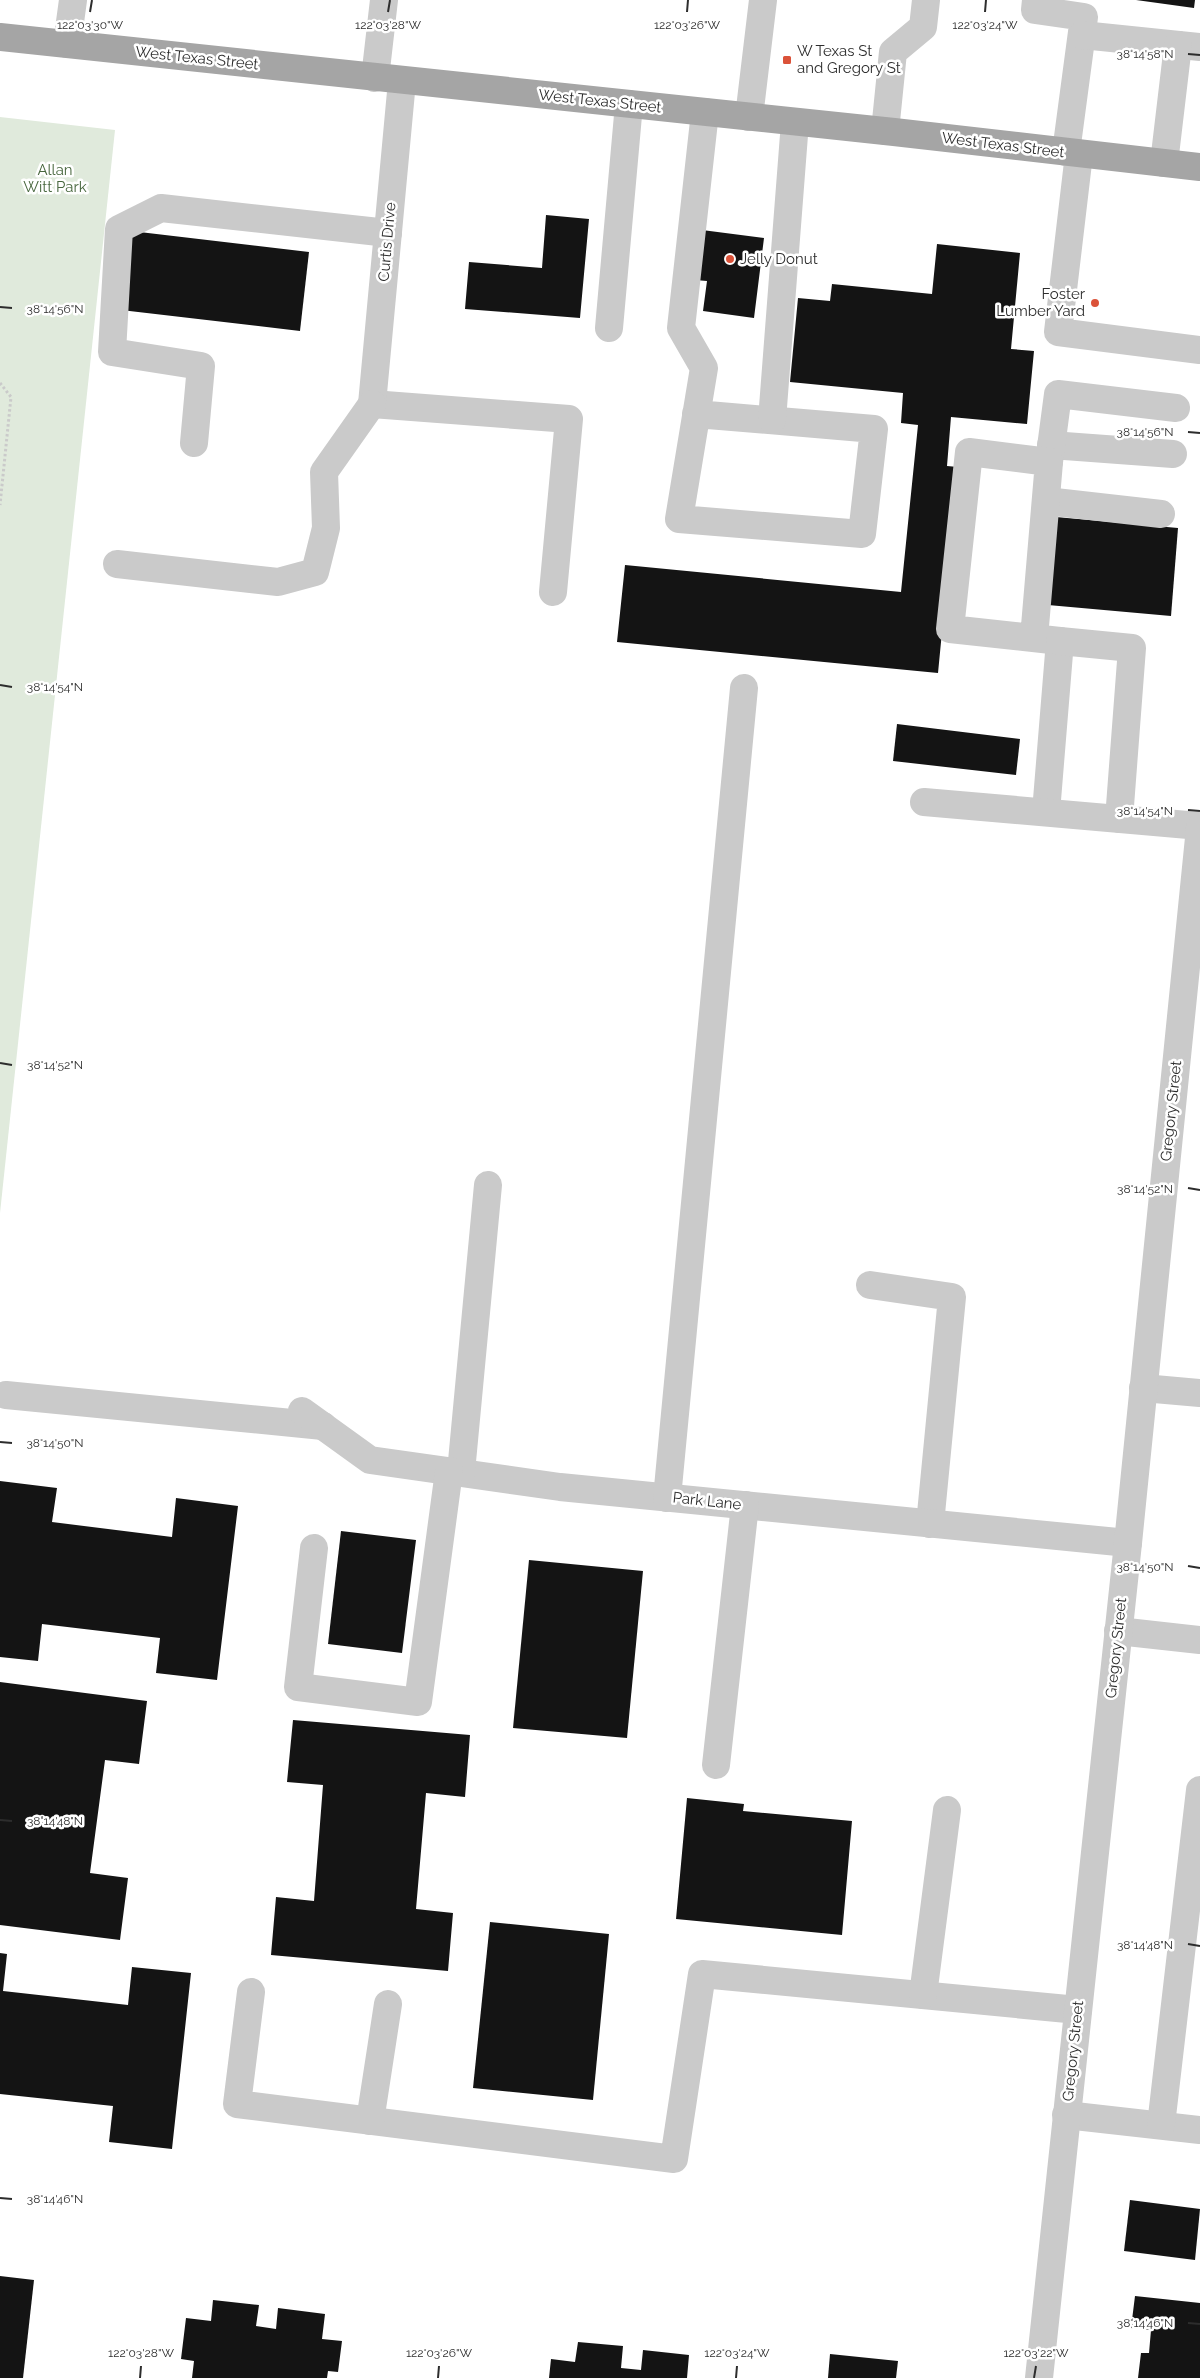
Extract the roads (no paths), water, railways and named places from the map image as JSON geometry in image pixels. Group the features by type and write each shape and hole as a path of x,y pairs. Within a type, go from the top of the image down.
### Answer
{"main road":[{"name":"West Texas Street","path":"0,36 375,78 885,131 1200,167"}],"street":[{"path":"67,44 73,0"},
{"path":"375,78 384,0"},
{"path":"749,117 763,0"},
{"path":"885,131 893,52 924,27 926,0"},
{"path":"1036,0 1035,10 1084,17 1058,332 1200,350"},
{"path":"1082,35 1189,46 1164,163"},
{"name":"Curtis Drive","path":"372,404 402,80"},
{"path":"609,328 629,104"},
{"path":"696,414 874,429 862,534 678,519 696,414 704,368 681,328 705,112"},
{"path":"772,420 795,122"},
{"path":"194,442 201,366 112,352 119,229 160,208 388,233"},
{"path":"1046,812 1046,501 1058,394 1176,408"},
{"path":"117,564 278,582 315,572 326,528 324,472 372,404 569,419 553,592"},
{"path":"1119,819 1132,648 950,629 969,452 1173,454"},
{"path":"1046,501 1160,514"},
{"path":"667,1498 744,688"},
{"path":"924,802 1200,827"},
{"name":"Gregory Street","path":"1038,2378 1143,1388 1193,969 1200,827"},
{"path":"314,1548 298,1687 418,1702 455,1472 488,1185"},
{"path":"870,1285 952,1297 930,1524"},
{"path":"1143,1388 1200,1393"},
{"name":"Park Lane","path":"6,1395 313,1418 370,1460 560,1487 1128,1543"},
{"path":"716,1765 744,1505"},
{"path":"1118,1631 1200,1640"},
{"path":"1161,2125 1200,1790"},
{"path":"923,1995 947,1810"},
{"path":"251,1992 237,2104 674,2159 702,1974 1078,2010"},
{"path":"370,2121 388,2004"},
{"path":"1066,2115 1200,2130"}],"place":[{"name":"W Texas St and Gregory St","path":"787,60"},
{"name":"Jelly Donut","path":"730,259"},
{"name":"Foster Lumber Yard","path":"1095,303"}],"park label":[{"name":"Allan Witt Park","path":"55,178"}]}
